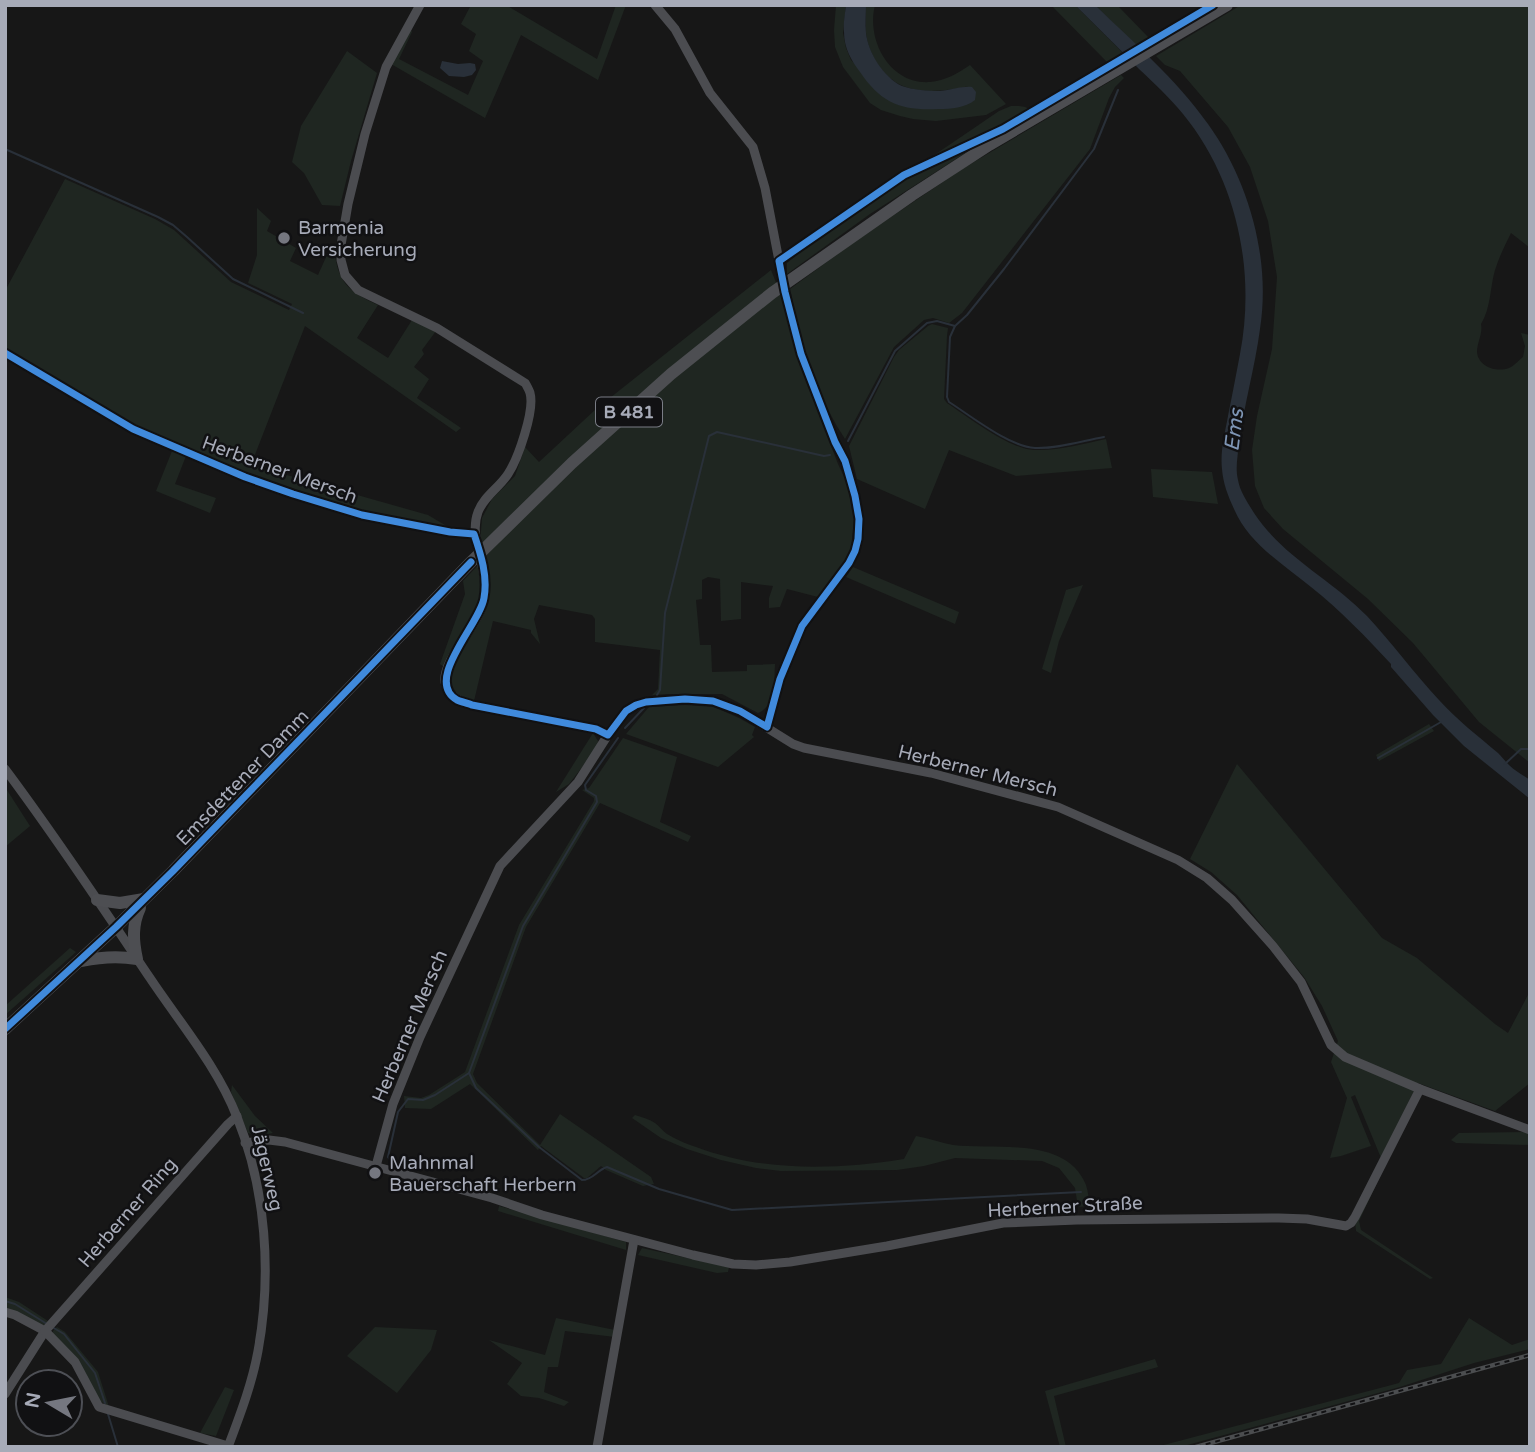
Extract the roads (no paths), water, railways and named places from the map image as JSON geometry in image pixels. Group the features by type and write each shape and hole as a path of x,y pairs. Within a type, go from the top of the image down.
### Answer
{"main road":[{"name":"Emsdettener Damm","path":"5,1029 145,899 493,540 572,463 662,383 772,293 912,195 1020,126 1227,5"},
{"path":"97,900 120,903 145,899"},
{"path":"79,962 97,958 137,959 134,929 136,916 145,899"}],"street":[{"path":"420,5 386,67 365,134 341,244 345,275 358,290 437,328 525,383 530,392 531,410 514,463 478,511 474,534 484,571 484,597 479,616 455,653 445,681 456,699 472,705 596,729 608,735"},
{"path":"655,5 675,29 710,93 753,147 765,188 785,292 801,354 845,461 859,519 855,551 842,574 802,626 780,680 767,727"},
{"name":"Herberner Mersch","path":"5,353 133,429 246,477 362,515 474,534"},
{"name":"Herberner Mersch","path":"376,1166 393,1104 420,1037 500,866 578,782 626,711 646,702 685,699 713,701 740,711 804,748 931,773 1058,807 1178,860 1207,878 1232,900 1273,946 1301,982 1331,1045 1345,1057 1420,1089 1530,1130"},
{"name":"Jägerweg","path":"5,769 212,1069 237,1116 246,1143 257,1184 262,1218 266,1251 265,1296 258,1352 228,1447"},
{"name":"Herberner Straße","path":"246,1143 269,1140 285,1142 634,1240 733,1264 756,1265 815,1258 1003,1223 1279,1218 1307,1219 1346,1226 1355,1217 1420,1089"},
{"name":"Herberner Ring","path":"5,1394 46,1331 237,1116"},
{"path":"597,1447 634,1240"},
{"path":"5,1312 46,1331 75,1362 99,1407 228,1447"}],"water":[{"path":"846,5 866,5 866,33 870,48 883,70 895,82 906,87 940,91 972,87 976,92 975,100 967,105 948,109 926,109 903,106 884,98 868,83 849,54 844,29"},
{"name":"Ems","path":"1075,5 1095,5 1182,92 1222,146 1245,195 1259,248 1263,302 1237,462 1242,493 1266,529 1279,542 1367,616 1453,714 1511,767 1530,780 1530,799 1464,746 1433,715 1363,634 1258,543 1240,521 1226,489 1222,462 1223,442 1240,354 1245,291 1238,228 1229,197 1202,140 1183,114"},
{"path":"442,61 475,64 476,70 472,75 464,77 449,76 440,68"}],"waterway":[{"path":"1104,437 1052,447 1025,446 991,430 949,402 947,397 950,337 955,326 1004,269 1094,149 1118,90"},
{"path":"5,149 173,225 233,279 303,313"},
{"path":"848,441 895,351 927,323 937,321 955,326"},
{"path":"657,695 660,690 665,613 709,436 717,432 824,456 830,455"},
{"path":"625,728 644,708"},
{"path":"1378,758 1441,722"},
{"path":"393,1163 388,1157 398,1112 408,1099 423,1100 435,1095 469,1073 523,926 597,802 596,796 586,790 585,785 618,738"},
{"path":"1505,764 1521,749 1530,749"},
{"path":"469,1073 476,1088 539,1147 582,1180 607,1167 659,1189 732,1210 1081,1192"},
{"path":"5,1301 15,1304 47,1324"},
{"path":"52,1327 64,1334 95,1373 105,1403"},
{"path":"108,1414 118,1447"}],"railway":[{"path":"1196,1447 1530,1355"}],"place":[{"name":"Barmenia Versicherung","path":"284,238"},
{"name":"Mahnmal Bauerschaft Herbern","path":"375,1173"}]}
